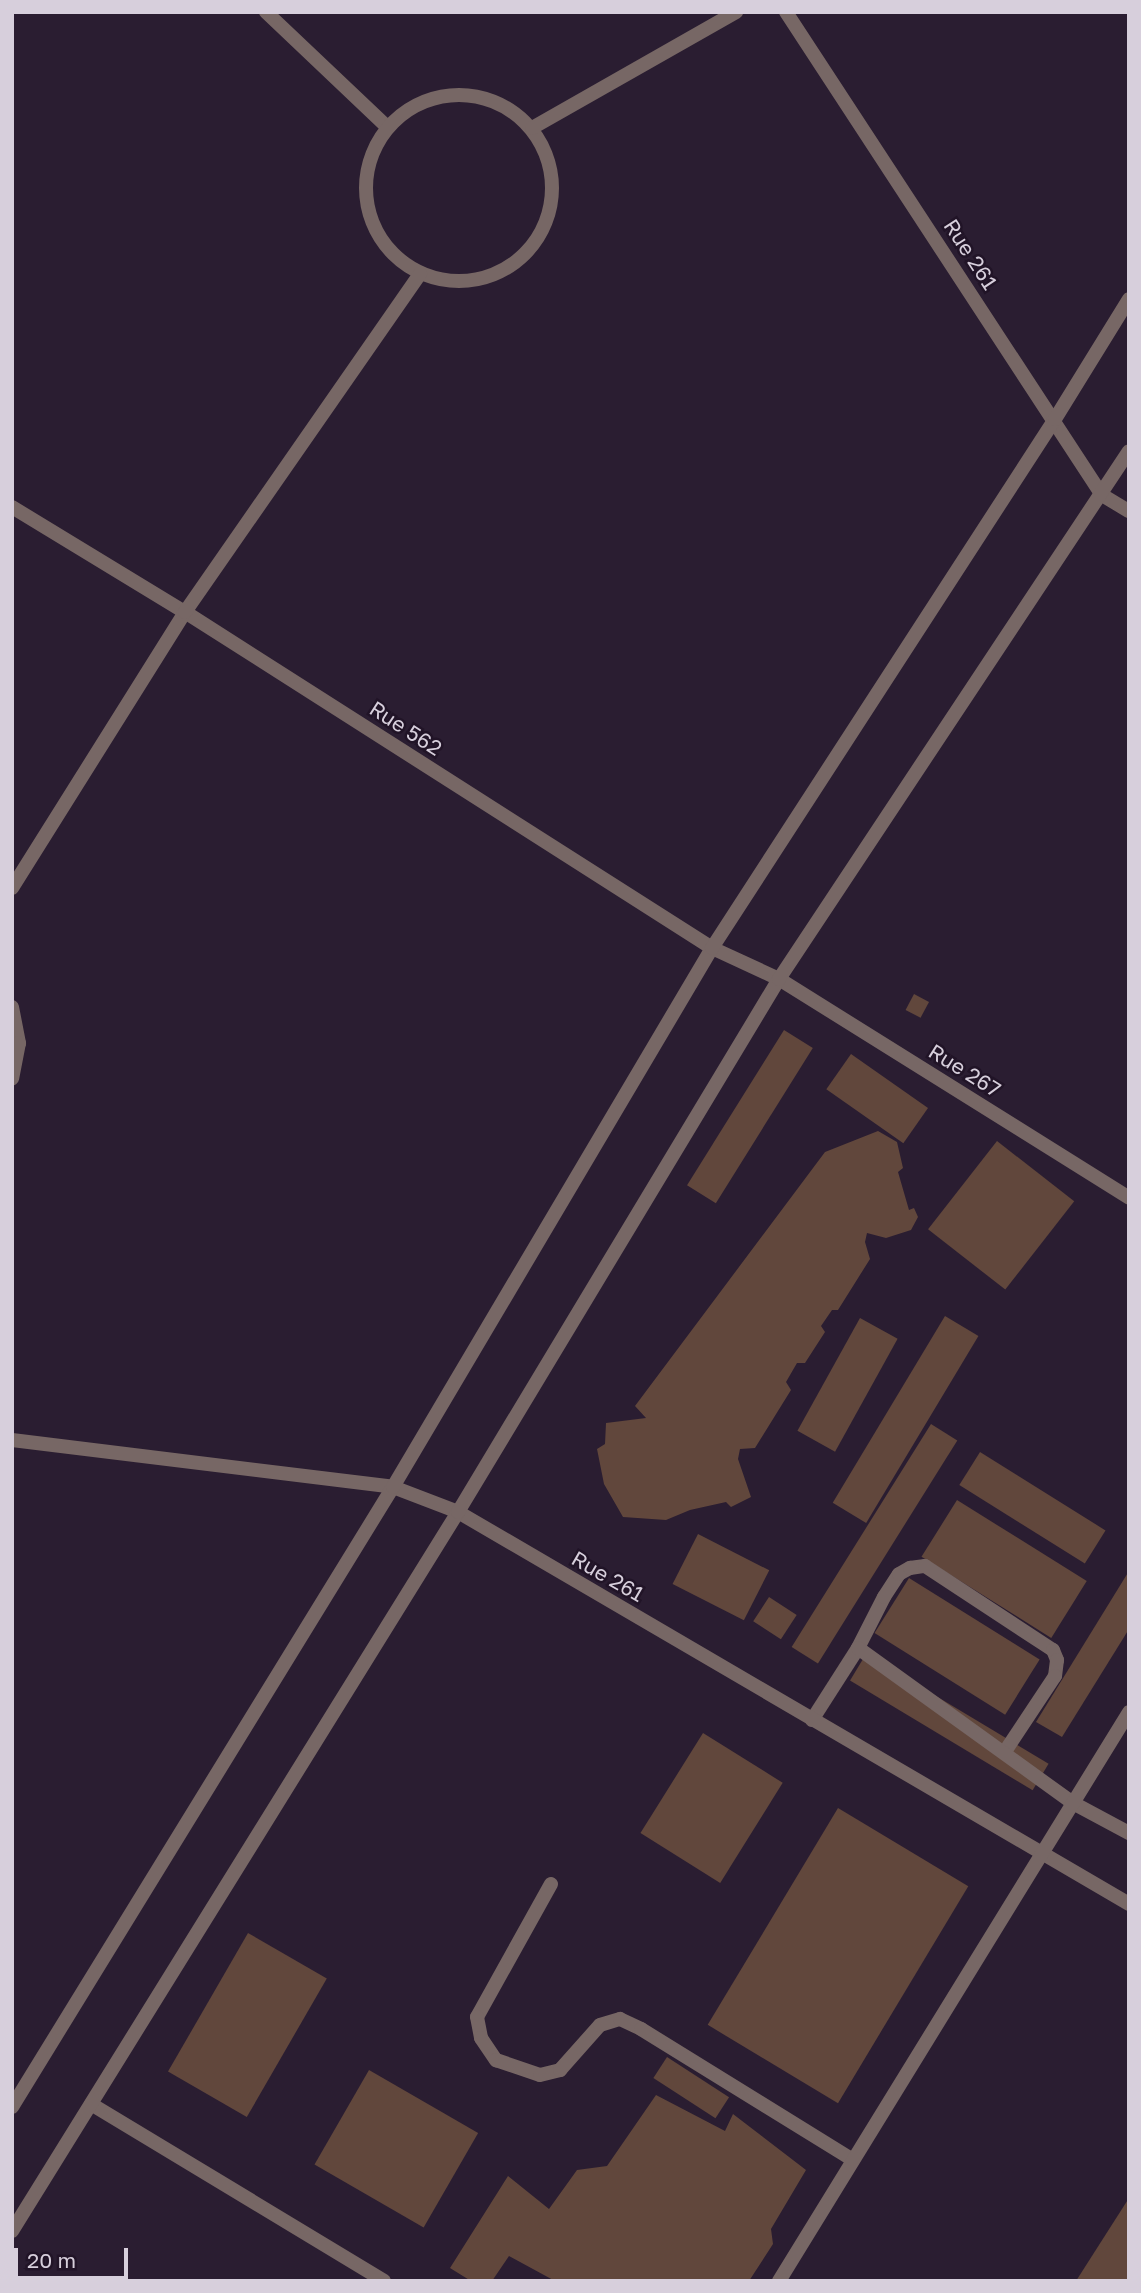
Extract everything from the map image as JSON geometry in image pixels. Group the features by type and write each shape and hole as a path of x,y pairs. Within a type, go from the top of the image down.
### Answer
{"street":[{"path":"267,12 385,125"},
{"path":"532,128 736,12"},
{"name":"Rue 261","path":"786,12 1055,419 1102,495 1129,511"},
{"path":"449,95 479,97 509,109 532,128 549,161 553,191 545,225 527,253 512,265 482,278 456,281 420,274 399,260 376,232 365,195 368,165 385,125 418,104 449,95"},
{"path":"12,888 185,612 420,274"},
{"path":"12,2107 393,1487 712,948 1055,419 1129,299"},
{"path":"12,2231 457,1512 779,978 1129,451"},
{"name":"Rue 562","path":"12,507 185,612 712,948 779,978"},
{"name":"Rue 267","path":"779,978 1129,1198"},
{"path":"12,1007 19,1043 12,1078"},
{"name":"Rue 261","path":"12,1440 393,1487 457,1512 1129,1905"},
{"path":"812,1720 858,1648 899,1574 910,1568 925,1566 1054,1650 1057,1660 1055,1676 1004,1753"},
{"path":"858,1648 1073,1803 1129,1833"},
{"path":"779,2281 1073,1803 1124,1730 1129,1712"},
{"path":"551,1884 477,2017 481,2039 496,2060 540,2074 560,2070 600,2025 620,2020 641,2029 853,2160"},
{"path":"91,2104 384,2281"}],"building":[{"path":"914,994 929,1002 921,1018 906,1010"},
{"path":"784,1030 813,1048 716,1203 687,1185"},
{"path":"851,1054 928,1108 903,1143 826,1089"},
{"path":"878,1131 897,1142 903,1168 898,1172 909,1210 914,1208 918,1217 911,1230 886,1238 867,1233 865,1242 870,1259 838,1310 832,1310 821,1326 825,1332 805,1363 797,1363 786,1382 791,1390 755,1448 740,1449 738,1459 751,1497 731,1507 726,1502 690,1510 666,1520 623,1517 604,1484 597,1449 605,1444 606,1423 646,1418 635,1406 825,1152"},
{"path":"997,1141 1074,1201 1005,1290 928,1229"},
{"path":"945,1316 978,1336 866,1523 833,1503"},
{"path":"860,1318 898,1339 835,1452 797,1431"},
{"path":"931,1424 957,1440 818,1663 792,1647"},
{"path":"980,1452 1106,1530 1085,1564 959,1485"},
{"path":"957,1500 1087,1581 1051,1638 921,1557"},
{"path":"698,1534 769,1570 744,1620 673,1584"},
{"path":"1129,1571 1129,1629 1062,1737 1036,1722"},
{"path":"909,1578 1040,1660 1005,1715 875,1633"},
{"path":"769,1597 797,1615 781,1639 753,1621"},
{"path":"866,1654 1049,1764 1033,1790 850,1681"},
{"path":"703,1733 783,1783 720,1883 640,1833"},
{"path":"838,1808 968,1886 838,2103 708,2025"},
{"path":"248,1933 327,1978 247,2117 168,2072"},
{"path":"667,2057 729,2097 715,2118 653,2078"},
{"path":"369,2070 478,2133 424,2227 314,2164"},
{"path":"656,2095 725,2131 733,2114 806,2170 771,2229 773,2244 749,2281 555,2281 509,2256 492,2281 471,2281 450,2268 508,2176 549,2209 577,2170 607,2166"},
{"path":"1129,2198 1129,2281 1076,2281"}]}
